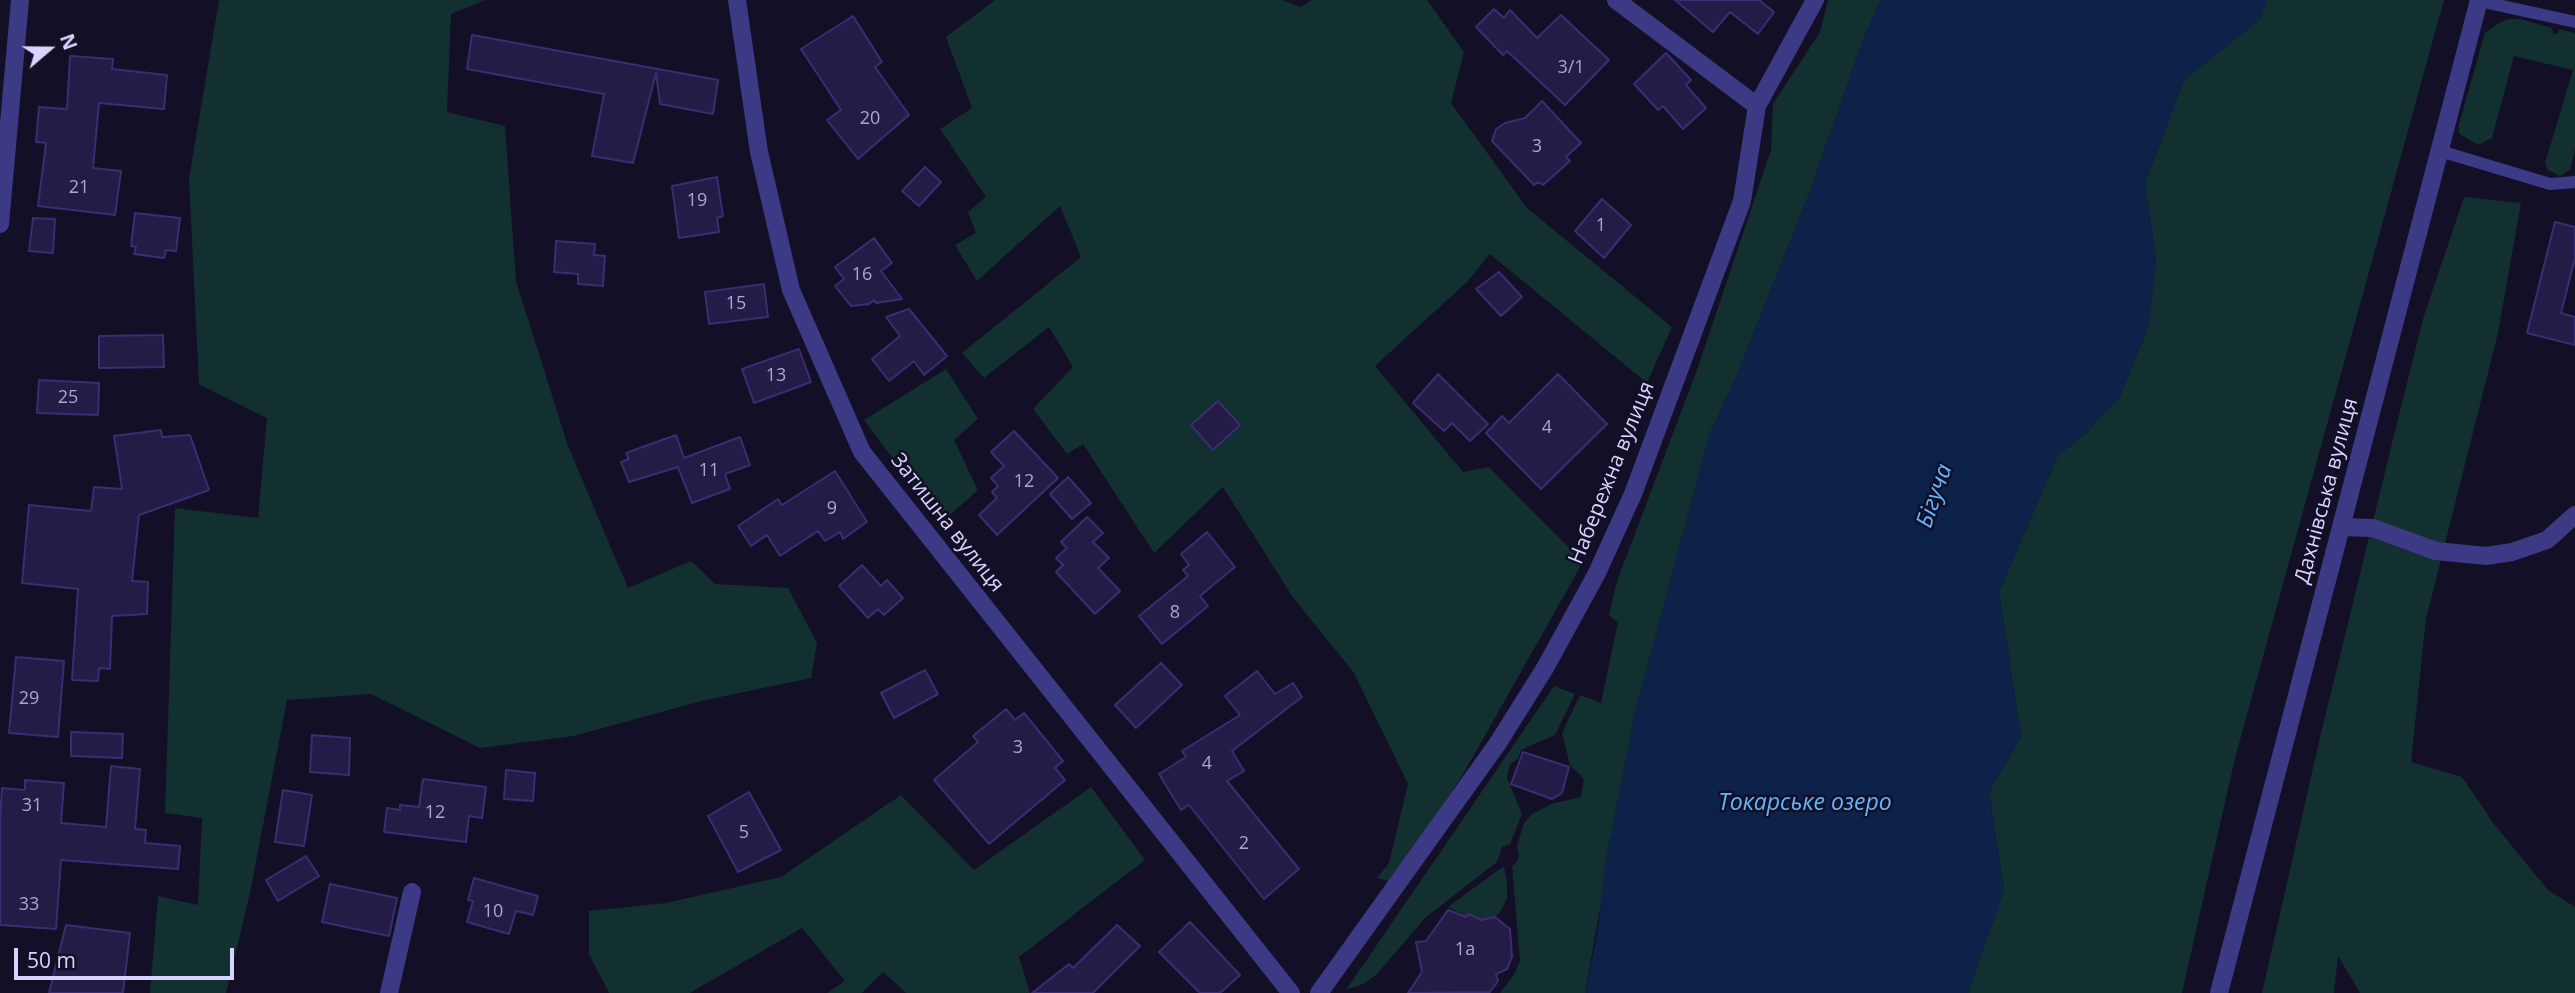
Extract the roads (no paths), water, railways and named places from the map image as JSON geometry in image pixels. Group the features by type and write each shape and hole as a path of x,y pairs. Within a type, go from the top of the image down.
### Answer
{"street":[{"path":"0,224 20,0"},
{"name":"Затишна вулиця","path":"737,0 759,152 791,290 862,452 1290,993"},
{"path":"1616,0 1757,106"},
{"name":"Набережна вулиця","path":"1319,993 1498,743 1545,668 1596,575 1633,494 1742,201 1757,106 1815,0"},
{"name":"Дахнівська вулиця","path":"2219,993 2479,0"},
{"path":"2341,527 2373,528 2436,551 2486,555 2512,552 2547,540 2575,515"},
{"path":"389,993 412,892"}],"lane":[{"path":"2479,0 2575,22"},
{"path":"2440,151 2550,184 2575,182"}],"water":[{"name":"Токарське озеро","path":"1881,0 2266,0 2261,18 2184,80 2145,184 2156,259 2148,328 2120,396 2084,435 2058,455 1999,592 2021,737 1989,792 2004,890 1968,993 1585,993 1598,930 1605,863 1634,716 1710,433 1737,375 1809,194 1864,37"}],"water label":[{"name":"Бігуча","path":"1935,496"}]}
